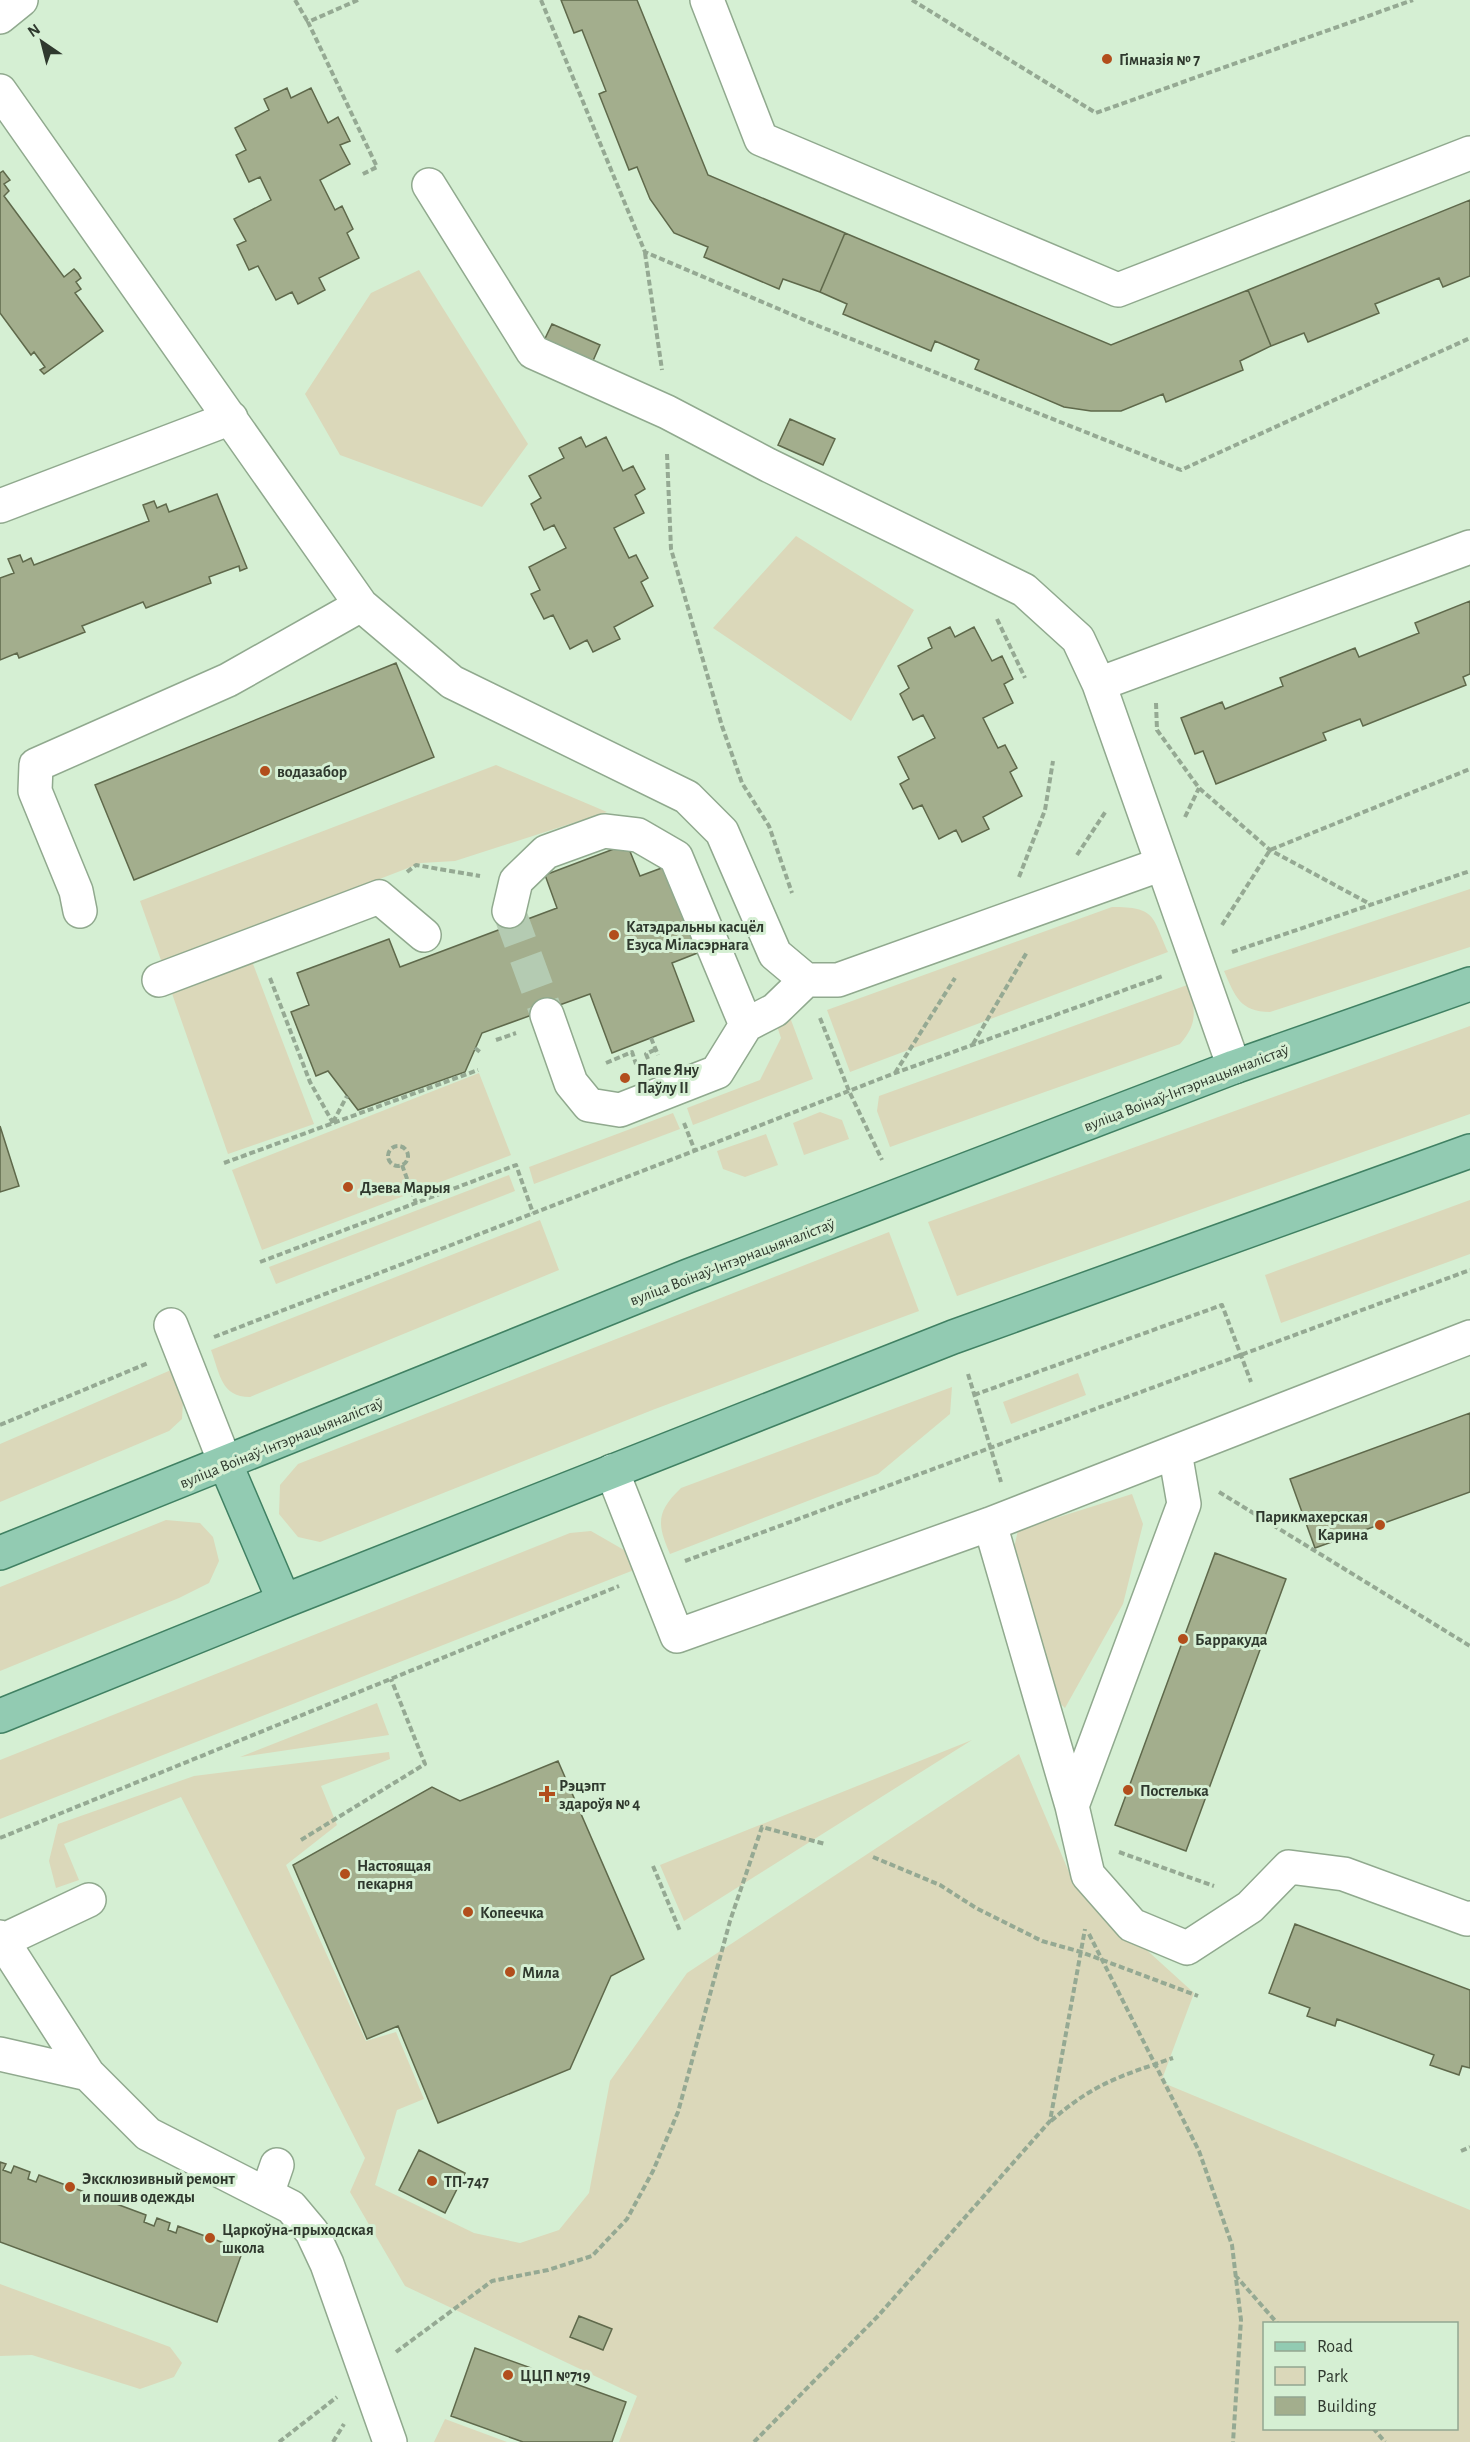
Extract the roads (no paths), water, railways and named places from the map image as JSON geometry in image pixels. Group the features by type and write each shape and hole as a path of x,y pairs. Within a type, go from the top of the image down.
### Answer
{"main road":[{"name":"вуліца Воінаў-Інтэрнацыяналістаў","path":"0,1553 226,1465 688,1276 1234,1067 1470,984"},
{"path":"0,1716 284,1601 953,1337 1470,1151"},
{"path":"226,1465 284,1601"}],"lane":[{"path":"0,17 21,0"},
{"path":"707,0 761,139 1118,290 1470,153"},
{"path":"0,91 361,605 452,682 687,797 722,832 775,954 806,980 838,980 1162,864"},
{"path":"429,185 533,352 667,412 768,465 1024,590 1078,639 1099,684 1234,1067"},
{"path":"0,506 231,418"},
{"path":"1099,684 1470,547"},
{"path":"80,911 76,891 35,791 36,765 228,681 361,605"},
{"path":"508,911 516,881 546,852 604,831 638,835 676,857 746,1025"},
{"path":"159,980 380,897 424,935"},
{"path":"547,1015 571,1083 589,1106 620,1110 717,1072 746,1025 775,1010 806,980"},
{"path":"176,1337 226,1465"},
{"path":"612,1471 677,1635 990,1524 1470,1337"},
{"path":"1072,1806 1184,1504 1175,1452"},
{"path":"990,1524 1072,1806 1089,1875 1132,1925 1186,1947 1250,1907 1288,1867 1344,1874 1467,1919 1470,1918"},
{"path":"89,1900 1,1939 88,2074 148,2134 272,2179 312,2232 327,2264 390,2442"},
{"path":"0,2054 88,2074"}],"tunnel":[{"path":"509,911 547,1015"}],"place":[{"name":"Гімназія № 7","path":"1107,59"},
{"name":"водазабор","path":"265,771"},
{"name":"Катэдральны касцёл Езуса Міласэрнага","path":"614,935"},
{"name":"Папе Яну Паўлу II","path":"625,1078"},
{"name":"Дзева Марыя","path":"348,1187"},
{"name":"Парикмахерская Карина","path":"1380,1525"},
{"name":"Барракуда","path":"1183,1639"},
{"name":"Постелька","path":"1128,1790"},
{"name":"Рэцэпт здароўя № 4","path":"547,1794"},
{"name":"Настоящая пекарня","path":"345,1874"},
{"name":"Копеечка","path":"468,1912"},
{"name":"Мила","path":"510,1972"},
{"name":"ТП-747","path":"432,2181"},
{"name":"Эксклюзивный ремонт и пошив одежды","path":"70,2187"},
{"name":"Царкоўна-прыходская школа","path":"210,2238"},
{"name":"ЦЦП №719","path":"508,2375"}]}
